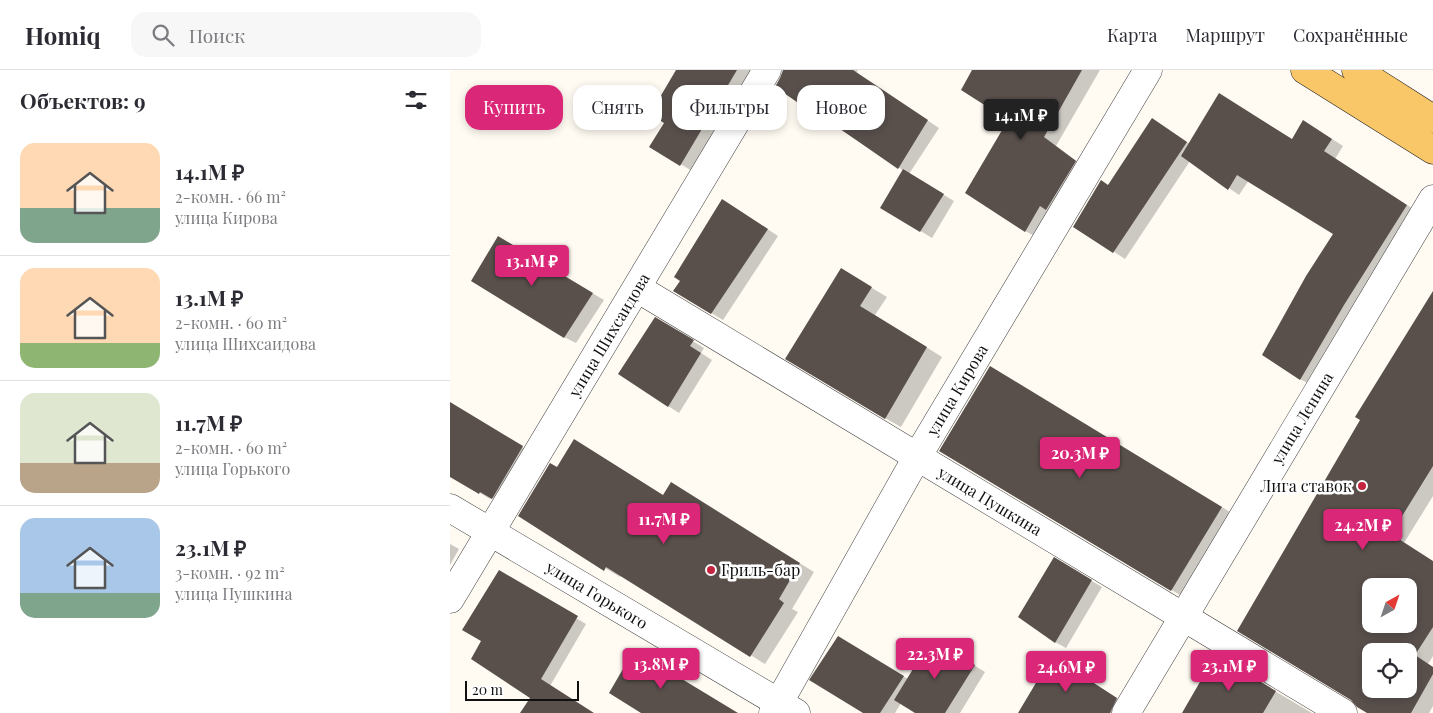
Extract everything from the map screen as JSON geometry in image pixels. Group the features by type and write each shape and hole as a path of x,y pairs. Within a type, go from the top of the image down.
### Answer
{"main road":[{"path":"1305,70 1433,150"},
{"path":"1356,70 1433,119"}],"street":[{"name":"улица Шихсаидова","path":"450,599 767,70"},
{"name":"улица Кирова","path":"782,710 917,457 1148,70"},
{"name":"улица Ленина","path":"1126,713 1433,199"},
{"name":"улица Пушкина","path":"637,288 1343,713"},
{"name":"улица Горького","path":"450,508 782,710"}],"building":[{"path":"676,70 737,70 728,85 672,85 672,130 701,130 680,166 649,147 660,130 662,130 664,123 662,122 662,94"},
{"path":"783,70 853,70 876,85 797,85 797,102 787,95 787,85 776,85"},
{"path":"972,70 1082,70 1044,137 1076,161 1046,210 1040,206 1025,232 965,193 1008,120 961,90"},
{"path":"885,91 928,120 898,169 842,130 885,130"},
{"path":"1219,93 1292,139 1303,120 1332,139 1324,151 1407,205 1344,305 1300,380 1262,355 1306,276 1333,234 1237,175 1228,190 1181,156"},
{"path":"1152,118 1187,142 1113,253 1073,227 1101,180 1108,185"},
{"path":"903,169 944,194 920,232 880,208"},
{"path":"722,199 768,229 711,314 673,291 680,281 674,277"},
{"path":"498,236 593,293 564,338 471,281"},
{"path":"841,268 872,287 860,306 927,347 885,419 785,359"},
{"path":"1433,291 1433,466 1391,534 1433,561 1433,627 1417,652 1417,643 1362,643 1362,698 1417,698 1417,656 1433,667 1433,674 1411,713 1367,713 1357,707 1351,700 1237,631 1360,420 1355,417"},
{"path":"655,317 694,340 690,346 701,353 668,407 618,374"},
{"path":"990,366 1222,507 1171,591 939,451"},
{"path":"450,402 523,446 492,499 480,492 479,494 450,477"},
{"name":"Гриль-бар","path":"574,439 663,495 671,482 800,563 779,599 784,603 750,657 606,567 604,571 518,516 550,463 557,467"},
{"path":"1054,557 1092,580 1055,643 1018,617"},
{"path":"499,570 578,616 541,679 594,713 520,713 530,698 471,659 481,641 462,630"},
{"path":"838,636 904,676 880,713 863,713 809,680"},
{"path":"932,638 975,665 945,713 915,713 894,700"},
{"path":"634,650 738,713 641,713 609,693"},
{"path":"1052,656 1117,698 1110,713 1018,713"},
{"path":"1221,658 1276,691 1263,713 1182,713 1208,668 1213,672"}],"place":[{"name":"Лига ставок","path":"1362,486"},
{"name":"Гриль-бар","path":"711,570"}]}
